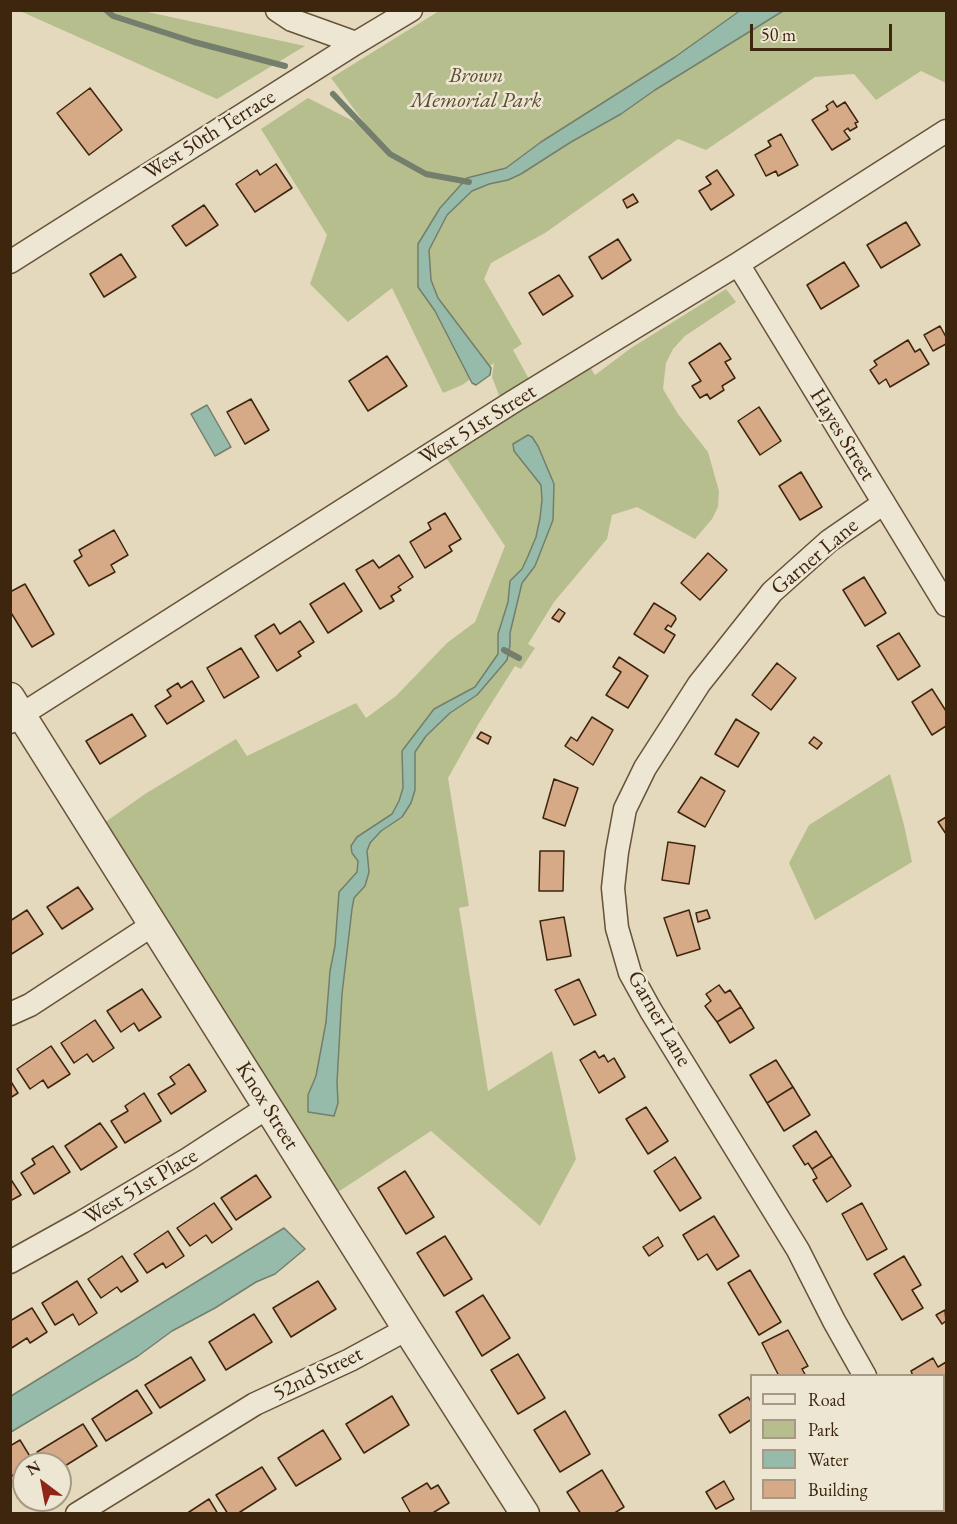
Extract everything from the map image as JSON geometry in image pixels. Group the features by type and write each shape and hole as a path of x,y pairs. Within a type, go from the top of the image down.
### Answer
{"street":[{"path":"277,10 292,20 356,43"},
{"name":"West 50th Terrace","path":"10,261 411,10"},
{"name":"West 51st Street","path":"14,711 738,264 946,131"},
{"name":"Hayes Street","path":"738,264 946,605"},
{"name":"Garner Lane","path":"865,1374 792,1240 630,973 618,928 613,888 625,809 645,768 699,684 772,592 829,541 884,503"},
{"name":"Knox Street","path":"14,711 154,924 525,1514"},
{"path":"10,1014 30,1005 154,924"},
{"name":"West 51st Place","path":"10,1262 188,1159 268,1107"},
{"name":"52nd Street","path":"77,1514 255,1404 350,1360 407,1329"}],"green space":[{"path":"20,11 143,11 305,46 217,99"},
{"name":"Brown Memorial Park","path":"439,11 946,11 946,83 921,71 876,100 854,74 815,77 706,150 678,139 545,233 491,263 484,279 522,344 513,350 529,379 500,398 492,377 494,363 462,385 443,393 392,288 348,322 310,284 327,235 261,129 308,98 369,129 331,78"},
{"path":"726,289 736,302 685,336 673,349 666,363 663,389 678,414 708,452 719,491 718,507 712,519 695,539 637,507 612,515 607,539 554,602 528,644 535,648 521,669 515,666 448,778 469,906 459,908 488,1091 552,1051 576,1159 540,1226 431,1131 335,1194 104,823 145,794 236,739 247,756 356,703 366,718 396,696 447,643 475,622 505,546 445,456 590,367 595,375 631,348"},
{"path":"890,774 912,862 815,920 789,863 809,825"}],"water":[{"path":"741,10 783,11 655,90 621,114 521,174 472,191 447,215 429,250 431,280 438,298 491,368 490,375 476,385 472,383 435,311 418,287 418,244 440,208 467,178 506,168 541,142 675,57"},
{"path":"207,405 231,447 215,456 191,414"},
{"path":"528,435 538,446 554,484 553,520 535,566 522,583 510,633 507,660 477,695 450,713 426,736 415,752 415,790 411,803 402,817 381,831 370,843 367,851 369,872 365,886 354,898 352,909 342,994 338,1103 334,1116 308,1112 308,1095 316,1076 326,1022 339,892 357,872 358,861 352,853 351,846 357,837 392,814 403,788 402,751 434,709 475,687 498,654 498,634 508,602 510,581 522,569 536,537 540,518 541,485 514,451 513,444"},
{"path":"284,1228 305,1249 275,1274 256,1282 172,1331 138,1356 11,1432 11,1396"}],"building":[{"path":"90,88 122,130 89,155 57,113"},
{"path":"833,101 837,107 845,102 858,122 855,123 857,127 844,131 850,139 832,150 812,120 828,110 826,106"},
{"path":"781,134 798,165 778,176 776,171 766,176 755,155 771,146 768,141"},
{"path":"276,164 292,188 255,212 236,184 257,170 260,175"},
{"path":"717,170 734,195 711,210 699,191 711,184 706,177"},
{"path":"633,194 638,202 627,208 623,200"},
{"path":"204,205 218,225 186,246 172,226"},
{"path":"906,222 920,245 881,268 867,245"},
{"path":"618,239 631,260 602,279 589,257"},
{"path":"121,254 136,277 104,297 90,274"},
{"path":"844,262 859,286 821,309 807,285"},
{"path":"559,275 573,296 543,315 529,293"},
{"path":"940,326 946,337 946,344 933,351 924,335"},
{"path":"908,340 915,352 920,349 929,364 890,387 886,379 879,384 870,370 877,365 874,361"},
{"path":"720,343 731,359 725,362 735,378 722,386 724,390 710,399 707,394 700,398 692,386 701,381 689,363"},
{"path":"387,356 407,386 368,411 349,381"},
{"path":"251,399 269,430 245,444 227,412"},
{"path":"759,407 781,441 760,455 738,421"},
{"path":"801,472 822,507 800,520 779,486"},
{"path":"445,513 461,539 449,546 452,551 425,568 410,542 431,529 428,523"},
{"path":"114,530 128,555 111,565 115,572 89,586 74,561 82,556 79,550"},
{"path":"708,553 727,570 700,600 681,583"},
{"path":"399,555 413,577 398,587 401,590 391,596 394,601 380,609 356,570 373,560 379,568"},
{"path":"864,577 886,613 865,626 843,590"},
{"path":"344,583 362,611 328,633 310,604"},
{"path":"25,584 54,634 32,647 10,611 10,592"},
{"path":"654,603 675,616 676,619 671,627 668,625 665,629 675,635 664,653 634,634"},
{"path":"559,609 565,613 559,622 552,618"},
{"path":"300,621 314,642 298,652 301,656 277,671 255,636 274,624 280,634"},
{"path":"899,633 920,666 898,680 877,646"},
{"path":"241,648 259,677 224,698 207,668"},
{"path":"619,657 648,676 628,708 606,695 621,672 613,667"},
{"path":"777,663 796,678 771,710 752,695"},
{"path":"192,681 204,701 167,724 155,706 171,696 167,690 178,683 181,688"},
{"path":"932,689 946,711 946,726 932,735 912,702"},
{"path":"132,714 146,736 100,764 86,741"},
{"path":"592,717 613,730 593,765 565,746 571,737 577,741"},
{"path":"736,719 759,733 738,767 715,754"},
{"path":"481,732 491,737 488,744 477,738"},
{"path":"814,737 822,743 817,749 809,743"},
{"path":"701,777 725,791 705,827 678,812"},
{"path":"554,779 578,788 565,826 543,818"},
{"path":"946,817 946,834 938,822"},
{"path":"668,842 695,846 689,884 662,880"},
{"path":"540,851 564,851 563,891 539,891"},
{"path":"78,887 93,909 62,929 47,907"},
{"path":"27,910 43,934 10,955 10,921"},
{"path":"689,910 700,949 677,956 664,918"},
{"path":"707,910 710,918 698,922 696,913"},
{"path":"564,917 571,956 547,960 540,921"},
{"path":"579,979 596,1015 574,1025 555,990"},
{"path":"719,985 725,993 730,990 741,1007 717,1022 705,1006 711,1001 706,994"},
{"path":"142,989 161,1017 139,1031 134,1023 121,1032 107,1011"},
{"path":"741,1007 754,1028 730,1043 717,1022"},
{"path":"95,1020 114,1048 93,1062 87,1054 74,1063 61,1043"},
{"path":"51,1046 70,1074 48,1088 43,1080 30,1089 17,1069"},
{"path":"595,1051 599,1058 604,1055 608,1062 614,1058 625,1077 599,1093 580,1060"},
{"path":"776,1060 793,1087 767,1103 750,1075"},
{"path":"189,1064 206,1091 171,1114 158,1094 175,1084 170,1077"},
{"path":"10,1080 18,1093 10,1098"},
{"path":"793,1087 810,1115 784,1131 767,1103"},
{"path":"144,1093 161,1121 125,1143 111,1121 128,1111 125,1106"},
{"path":"646,1107 668,1141 648,1154 626,1119"},
{"path":"100,1123 117,1147 81,1170 65,1146"},
{"path":"816,1131 832,1156 812,1169 808,1163 805,1165 793,1146"},
{"path":"53,1146 70,1172 34,1194 21,1173 35,1164 32,1159"},
{"path":"832,1156 851,1186 827,1202 813,1180 817,1178 812,1169"},
{"path":"675,1157 701,1198 680,1211 654,1171"},
{"path":"405,1171 434,1217 406,1234 378,1188"},
{"path":"256,1175 271,1197 236,1220 221,1198"},
{"path":"10,1178 21,1195 10,1201"},
{"path":"214,1203 232,1229 212,1243 206,1235 190,1246 177,1228"},
{"path":"862,1203 887,1249 867,1260 842,1214"},
{"path":"714,1216 739,1256 717,1270 707,1254 698,1260 683,1235"},
{"path":"168,1231 184,1256 166,1268 163,1263 147,1273 134,1254"},
{"path":"445,1236 472,1279 444,1296 417,1253"},
{"path":"658,1237 663,1246 649,1256 643,1247"},
{"path":"122,1256 138,1281 121,1292 117,1287 101,1298 88,1279"},
{"path":"904,1256 921,1285 912,1290 923,1308 902,1320 874,1274"},
{"path":"750,1270 781,1322 759,1335 728,1283"},
{"path":"77,1281 97,1313 79,1325 73,1314 55,1325 42,1303"},
{"path":"318,1281 336,1309 291,1337 273,1308"},
{"path":"483,1295 510,1338 482,1356 456,1312"},
{"path":"32,1308 47,1332 30,1343 27,1338 10,1349 10,1321"},
{"path":"945,1310 946,1321 942,1324 936,1315"},
{"path":"254,1314 272,1342 226,1370 209,1342"},
{"path":"788,1330 808,1366 802,1369 805,1374 778,1374 762,1343"},
{"path":"518,1354 545,1398 518,1414 491,1370"},
{"path":"191,1357 205,1380 160,1408 145,1385"},
{"path":"933,1358 938,1367 946,1362 946,1390 945,1374 912,1374 911,1371"},
{"path":"137,1390 152,1413 106,1441 92,1419"},
{"path":"392,1396 409,1425 364,1453 346,1424"},
{"path":"748,1397 750,1400 750,1420 730,1433 719,1415"},
{"path":"565,1411 590,1454 560,1472 534,1430"},
{"path":"83,1424 97,1446 72,1462 72,1452 37,1452"},
{"path":"323,1430 341,1459 296,1486 278,1458"},
{"path":"20,1440 27,1452 12,1452 12,1476 10,1477 10,1446"},
{"path":"262,1467 276,1489 237,1514 228,1514 216,1495"},
{"path":"602,1470 624,1507 613,1514 581,1514 567,1492"},
{"path":"724,1481 734,1499 716,1509 706,1492"},
{"path":"427,1483 431,1489 438,1485 449,1503 431,1514 411,1514 402,1498"},
{"path":"209,1499 218,1514 186,1514"}],"waterway":[{"path":"106,10 113,16 194,42 285,66"},
{"path":"333,94 390,154 426,174 469,182"},
{"path":"504,650 519,658"}]}
